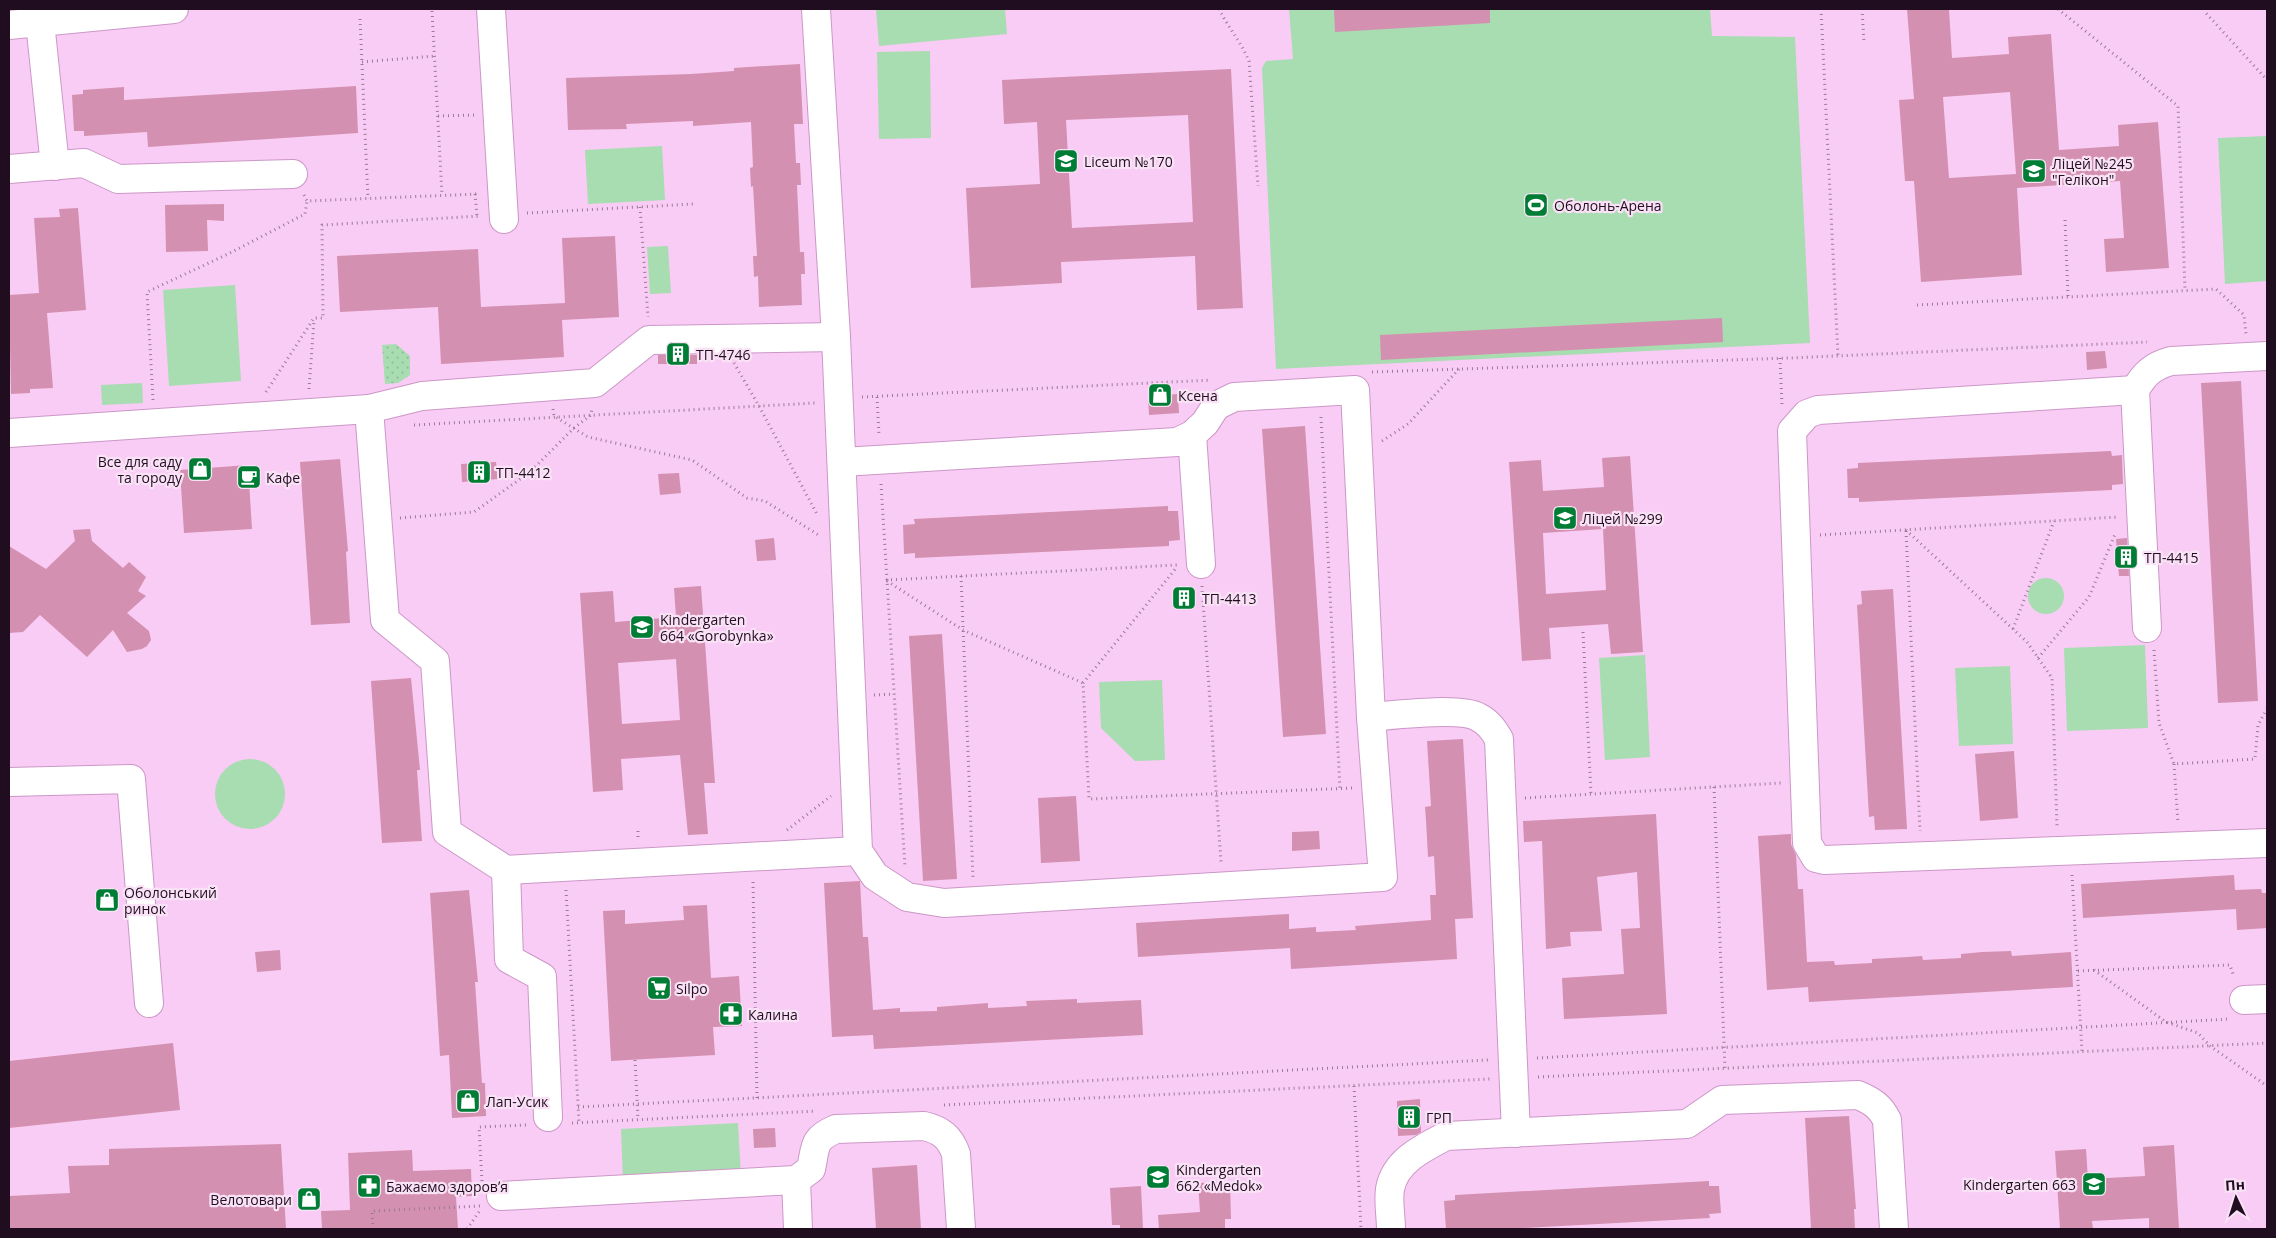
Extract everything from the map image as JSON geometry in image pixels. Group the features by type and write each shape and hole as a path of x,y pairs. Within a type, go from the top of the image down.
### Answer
{"street":[{"path":"9,25 174,9"},
{"path":"491,9 504,219"},
{"path":"816,9 836,337 858,851 875,876 907,897 944,903 1222,885 1383,877 1371,717 1355,390 1234,396 1216,406 1204,423 1192,435 1177,442 842,462"},
{"path":"40,22 55,166"},
{"path":"9,169 84,163 118,179 293,174"},
{"path":"9,433 369,409 422,396 595,383 649,340 836,337"},
{"path":"2147,628 2135,390 2144,374 2156,365 2171,360 2267,356"},
{"path":"2135,390 1818,410 1807,414 1792,431 1807,843 1816,858 1824,860 2267,843"},
{"path":"369,409 385,620 435,662 447,832 506,870 858,851"},
{"path":"1192,435 1201,564"},
{"path":"1371,717 1462,712 1476,716 1491,726 1499,739 1516,1133"},
{"path":"9,782 132,779 149,1003"},
{"path":"506,870 509,959 542,977 547,1122"},
{"path":"1391,1229 1390,1189 1400,1168 1419,1150 1446,1136 1687,1124 1722,1100 1858,1095 1871,1100 1882,1109 1887,1120 1894,1229"},
{"path":"492,1191 796,1180 811,1169 813,1149 818,1141 825,1134 836,1129 924,1126 935,1128 945,1134 956,1154 961,1229"},
{"path":"796,1180 798,1229"}],"path":[{"path":"1219,9 1226,23 1241,43 1249,61 1258,186"},
{"path":"1820,9 1838,356"},
{"path":"1862,9 1864,42"},
{"path":"2058,9 2178,106 2185,289"},
{"path":"2205,9 2205,12 2267,80"},
{"path":"432,10 442,196"},
{"path":"360,19 368,199"},
{"path":"362,62 435,56"},
{"path":"438,116 497,114"},
{"path":"153,404 147,292 228,254 305,214 307,202 293,174"},
{"path":"307,202 502,192"},
{"path":"475,194 476,216"},
{"path":"640,207 649,340"},
{"path":"2066,220 2068,296"},
{"path":"266,392 314,318 322,318 322,225"},
{"path":"1917,305 2185,289 2216,289 2244,315 2246,337"},
{"path":"719,338 760,406 821,520"},
{"path":"1359,456 1408,424 1459,369"},
{"path":"377,520 474,512 530,472 574,428 591,415 595,383"},
{"path":"550,386 554,416 588,437 692,460 747,498 765,501 822,538"},
{"path":"1320,392 1340,789"},
{"path":"877,396 886,580 907,897"},
{"path":"1797,536 2123,517 2088,597 2038,658"},
{"path":"2013,629 2054,521"},
{"path":"1906,530 2027,642 2052,678 2057,851 2073,876 2082,1052"},
{"path":"1906,530 1921,856"},
{"path":"1201,564 1222,885"},
{"path":"886,580 1179,565 1083,683 1089,799 1376,787"},
{"path":"961,576 974,900"},
{"path":"886,580 963,630 1083,683"},
{"path":"2147,628 2156,654 2159,723 2174,764 2179,846"},
{"path":"1583,632 1591,794"},
{"path":"2174,764 2254,759 2258,725 2267,709"},
{"path":"1502,799 1804,782"},
{"path":"1714,787 1724,1069"},
{"path":"783,833 838,791"},
{"path":"752,857 757,1098"},
{"path":"564,867 579,1122"},
{"path":"936,1105 1354,1086 1724,1048 2166,1022 2247,1006 2230,965 2078,971"},
{"path":"2094,970 2166,1022 2198,1033 2210,1046 2267,1086"},
{"path":"578,1107 757,1098 1513,1069 1724,1069 2267,1043"},
{"path":"635,1060 638,1119"},
{"path":"1354,1086 1361,1229"},
{"path":"492,1191 479,1127 547,1122 817,1111"},
{"path":"373,1229 372,1211 483,1206 467,1229"}],"green space":[{"path":"876,9 1005,9 1007,34 879,46"},
{"name":"Оболонь-Арена","path":"1289,9 1710,9 1712,36 1795,37 1810,343 1276,369 1262,68 1266,61 1293,59"},
{"path":"930,51 931,138 879,139 877,52"},
{"path":"2267,136 2267,281 2225,284 2218,138"},
{"path":"662,146 665,200 588,204 585,150"},
{"path":"668,246 671,293 650,294 647,247"},
{"path":"235,285 241,381 169,386 163,290"},
{"path":"396,344 410,356 410,375 398,383 385,384 382,345"},
{"path":"142,383 143,403 102,405 101,385"},
{"path":"2046,578 2059,583 2064,596 2059,609 2046,614 2033,609 2028,596 2033,583"},
{"path":"2145,645 2148,728 2067,731 2064,648"},
{"path":"1645,655 1650,757 1605,760 1599,658"},
{"path":"2010,666 2013,744 1959,746 1955,668"},
{"path":"1162,680 1165,760 1135,761 1101,728 1099,682"},
{"path":"250,759 263,762 275,769 282,781 285,794 282,807 275,819 263,826 250,829 237,826 225,819 218,807 215,794 218,781 225,769 237,762"},
{"path":"738,1123 741,1177 623,1183 621,1129"}],"building":[{"path":"1334,9 1490,9 1490,23 1335,32"},
{"path":"1907,9 1949,9 1952,58 2009,54 2008,37 2051,34 2059,150 2119,146 2118,125 2158,122 2169,268 2106,272 2104,239 2124,238 2120,181 2017,188 2022,275 1921,282 1914,181 1905,181 1899,100 1914,99","holes":["2010,92 2016,174 1949,178 1943,97"]},
{"path":"800,64 803,124 794,124 796,163 800,163 801,185 797,185 800,252 804,252 805,274 801,274 802,305 759,307 758,276 754,277 753,256 757,256 753,186 751,187 750,168 753,167 751,122 693,126 693,121 626,124 627,129 568,130 566,78 691,74 734,71 734,68"},
{"path":"1231,69 1243,308 1197,310 1195,256 1061,262 1062,283 971,288 966,188 1040,184 1037,122 1004,124 1002,80","holes":["1188,115 1193,222 1072,228 1066,120"]},
{"path":"356,86 358,133 148,147 147,132 84,136 84,131 74,131 72,95 83,94 83,90 124,87 124,100"},
{"path":"224,204 224,221 207,220 208,251 166,252 165,205"},
{"path":"78,208 86,310 47,313 53,388 30,389 30,393 11,394 9,295 39,293 34,218 60,217 59,209"},
{"path":"615,236 619,317 562,320 564,357 441,364 438,307 340,312 337,256 478,249 481,307 565,303 562,238"},
{"path":"1722,318 1723,342 1381,360 1380,335"},
{"path":"2105,351 2107,368 2087,370 2086,352"},
{"path":"658,355 697,355 697,364 658,364"},
{"path":"2241,381 2258,701 2218,703 2201,383"},
{"path":"1178,394 1179,413 1149,415 1148,396"},
{"path":"1305,426 1326,734 1283,737 1262,429"},
{"path":"2111,451 2112,456 2122,455 2123,484 2112,485 2112,490 1859,502 1859,498 1848,498 1847,469 1858,468 1858,463"},
{"path":"1630,456 1643,652 1611,654 1608,624 1549,628 1551,659 1522,661 1509,462 1541,460 1543,491 1604,487 1602,458","holes":["1603,529 1606,590 1546,594 1543,533"]},
{"path":"340,459 348,551 346,552 350,623 311,625 300,462"},
{"name":"ТП-4412","path":"496,462 498,479 462,482 461,464"},
{"path":"248,465 252,529 184,533 180,470"},
{"path":"679,473 681,493 660,495 658,474"},
{"path":"1168,506 1168,511 1178,511 1180,540 1169,541 1169,546 915,558 915,553 904,554 903,525 915,524 914,519"},
{"path":"90,529 92,541 123,568 129,562 146,577 138,591 146,596 127,613 149,631 151,640 147,646 127,652 113,630 87,657 40,615 23,632 9,633 9,546 46,569 75,541 73,530"},
{"path":"774,538 776,560 757,561 755,540"},
{"name":"ТП-4415","path":"2127,538 2129,576 2119,576 2116,539"},
{"path":"701,586 715,783 704,783 708,834 688,835 680,755 621,759 623,790 593,792 580,593 613,591 615,622 676,617 674,588","holes":["676,659 680,720 622,724 618,663"]},
{"path":"1893,589 1907,829 1875,830 1874,816 1869,817 1857,605 1862,604 1861,591"},
{"path":"942,634 957,879 923,881 909,636"},
{"path":"411,678 420,770 417,770 422,841 382,843 371,681"},
{"path":"1463,739 1473,918 1455,919 1457,959 1291,969 1290,948 1138,957 1136,923 1289,914 1289,929 1316,927 1316,932 1356,930 1355,926 1431,920 1430,895 1436,895 1434,856 1428,857 1425,807 1431,806 1427,741"},
{"path":"2014,751 2018,818 1980,821 1975,754"},
{"path":"1076,796 1080,861 1041,863 1038,798"},
{"path":"1656,814 1667,1014 1564,1019 1562,978 1624,974 1621,929 1640,928 1637,872 1597,877 1602,931 1570,932 1571,946 1546,949 1542,841 1524,842 1523,821"},
{"path":"1319,831 1320,849 1292,851 1292,832"},
{"path":"1791,834 1791,844 1796,855 1798,889 1803,889 1807,962 1834,961 1835,965 1872,963 1872,959 1922,956 1923,960 1961,958 1961,954 1982,952 2011,951 2012,956 2071,952 2073,987 1809,1002 1808,987 1767,990 1758,836"},
{"path":"2234,875 2235,890 2261,889 2262,893 2267,893 2267,928 2237,930 2236,909 2083,918 2081,884"},
{"path":"860,881 863,937 868,937 873,1010 900,1008 900,1012 937,1011 937,1007 988,1003 988,1008 1027,1006 1026,1001 1077,999 1077,1003 1141,1000 1143,1035 874,1049 873,1035 832,1037 824,883"},
{"path":"469,890 478,982 475,982 482,1083 485,1083 486,1116 452,1118 449,1055 440,1056 430,893"},
{"path":"707,905 711,978 739,976 742,1026 713,1027 715,1055 611,1061 603,911 625,910 625,924 684,920 683,906"},
{"path":"280,950 281,970 257,972 255,952"},
{"path":"173,1043 180,1110 9,1128 9,1061"},
{"name":"ГРП","path":"1420,1099 1421,1132 1416,1135 1398,1136 1397,1101"},
{"path":"1849,1116 1856,1209 1854,1209 1855,1229 1811,1229 1805,1118"},
{"path":"775,1128 776,1147 754,1148 753,1129"},
{"path":"281,1144 286,1229 9,1229 9,1196 70,1193 68,1166 109,1165 109,1149"},
{"path":"2174,1145 2179,1229 2149,1229 2149,1218 2092,1221 2093,1229 2060,1229 2055,1151 2086,1149 2088,1179 2145,1176 2143,1147"},
{"path":"412,1150 413,1171 471,1169 472,1196 456,1197 458,1229 322,1229 321,1211 350,1210 348,1153"},
{"path":"917,1165 921,1229 876,1229 872,1168"},
{"path":"1709,1181 1709,1186 1719,1186 1721,1213 1709,1214 1710,1218 1504,1229 1446,1229 1444,1201 1455,1200 1455,1195"},
{"path":"1230,1182 1231,1219 1225,1219 1225,1229 1159,1229 1158,1215 1200,1212 1198,1183"},
{"path":"1141,1186 1143,1229 1120,1229 1120,1225 1112,1225 1110,1188"}],"place":[{"name":"Liceum №170","path":"1066,161"},
{"name":"Ліцей №245 \"Гелікон\"","path":"2034,171"},
{"name":"Оболонь-Арена","path":"1536,205"},
{"name":"ТП-4746","path":"678,354"},
{"name":"Ксена","path":"1160,395"},
{"name":"Все для саду та городу","path":"200,469"},
{"name":"ТП-4412","path":"479,472"},
{"name":"Кафе","path":"249,477"},
{"name":"Ліцей №299","path":"1565,518"},
{"name":"ТП-4415","path":"2126,557"},
{"name":"ТП-4413","path":"1184,598"},
{"name":"Kindergarten 664 «Gorobynka»","path":"642,627"},
{"name":"Оболонський ринок","path":"107,900"},
{"name":"Silpo","path":"659,988"},
{"name":"Калина","path":"731,1014"},
{"name":"Лап-Усик","path":"468,1101"},
{"name":"ГРП","path":"1409,1117"},
{"name":"Kindergarten 662 «Medok»","path":"1158,1177"},
{"name":"Kindergarten 663","path":"2094,1184"},
{"name":"Бажаємо здоровʼя","path":"369,1186"},
{"name":"Велотовари","path":"309,1199"}]}
